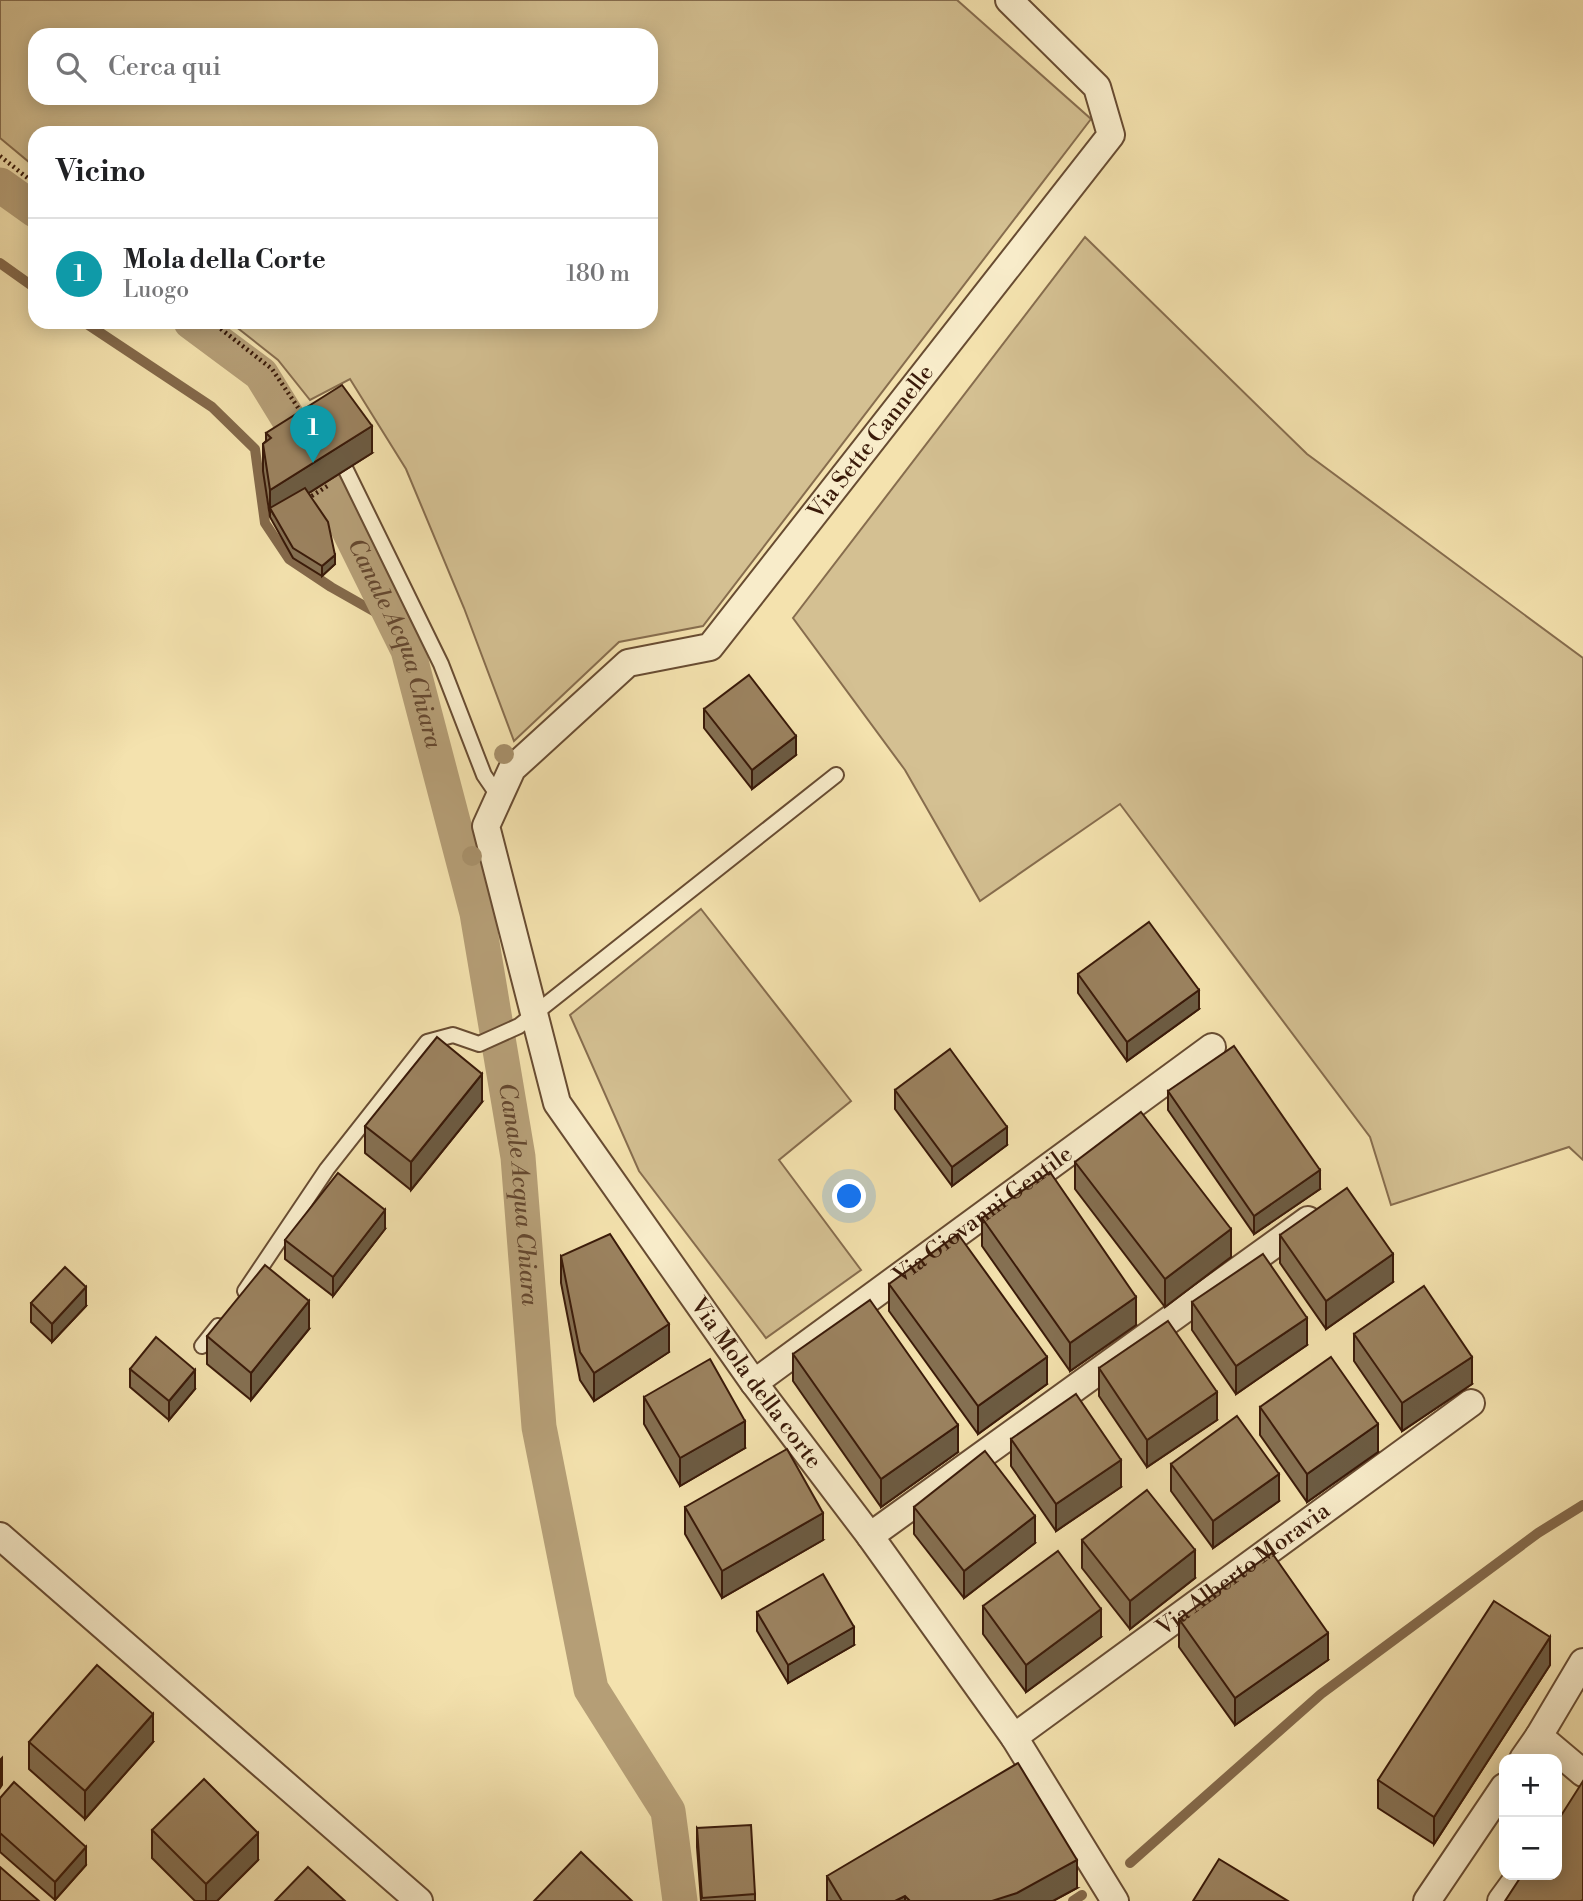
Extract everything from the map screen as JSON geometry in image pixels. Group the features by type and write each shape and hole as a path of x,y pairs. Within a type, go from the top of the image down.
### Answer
{"street":[{"name":"Via Sette Cannelle","path":"486,826 512,769 628,663 710,647 1111,135 1097,87 1009,0"},
{"name":"Via Mola della corte","path":"486,826 527,1020 557,1103 754,1383 870,1536 1014,1737 1115,1901"},
{"name":"Via Giovanni Gentile","path":"754,1383 1212,1046"},
{"path":"870,1536 1317,1214"},
{"name":"Via Alberto Moravia","path":"1014,1737 1471,1403"},
{"path":"0,1536 419,1901"},
{"path":"1526,1754 1583,1662"},
{"path":"1539,1736 1581,1784"},
{"path":"1427,1901 1499,1794"},
{"path":"1501,1901 1516,1880"}],"lane":[{"path":"346,470 440,664 484,775 499,797"},
{"path":"202,1346 327,1169 427,1042 453,1035 479,1044 527,1020 836,775"}],"path":[{"path":"0,156 28,178"},
{"path":"221,329 272,369 307,420"}],"shaded area":[{"path":"0,0 957,0 1091,119 703,626 619,642 514,741 464,608 406,469 350,379 310,400 278,360 239,329 658,329 658,126 28,126 28,161 0,138"},
{"path":"1085,237 1307,454 1583,658 1583,1160 1569,1147 1391,1205 1370,1137 1120,804 980,901 905,770 793,618"},
{"path":"701,909 851,1101 779,1160 861,1270 766,1338 639,1171 570,1015"}],"building":[{"path":"342,385 372,426 270,490 263,444 271,438 266,433"},
{"path":"305,488 328,522 335,555 322,566 293,548 270,508"},
{"path":"749,675 796,736 752,770 704,709"},
{"path":"1149,922 1199,990 1127,1042 1078,974"},
{"path":"437,1037 482,1074 411,1162 365,1126"},
{"path":"1234,1046 1320,1170 1254,1216 1168,1091"},
{"path":"950,1049 1007,1127 952,1167 895,1090"},
{"path":"1141,1112 1231,1229 1165,1279 1075,1162"},
{"path":"1050,1172 1136,1297 1070,1343 982,1218"},
{"path":"338,1173 385,1210 333,1277 285,1240"},
{"path":"1347,1188 1393,1254 1326,1301 1280,1235"},
{"path":"610,1234 669,1324 594,1373 580,1352 561,1256"},
{"path":"958,1234 1047,1357 978,1406 889,1284"},
{"path":"1263,1254 1307,1318 1236,1366 1192,1302"},
{"path":"265,1265 309,1301 251,1373 207,1336"},
{"path":"65,1267 86,1287 52,1324 31,1303"},
{"path":"1424,1286 1472,1357 1402,1403 1354,1334"},
{"path":"870,1300 958,1425 881,1479 793,1354"},
{"path":"1168,1321 1217,1392 1147,1440 1099,1368"},
{"path":"156,1337 195,1370 169,1401 130,1369"},
{"path":"1331,1357 1378,1424 1307,1474 1260,1407"},
{"path":"710,1359 745,1421 680,1458 644,1397"},
{"path":"1076,1394 1121,1460 1056,1504 1011,1439"},
{"path":"1237,1416 1279,1474 1213,1521 1171,1464"},
{"path":"787,1449 823,1513 722,1571 685,1507"},
{"path":"985,1451 1035,1516 964,1571 914,1507"},
{"path":"1147,1490 1195,1550 1130,1601 1082,1540"},
{"path":"1058,1551 1101,1609 1026,1665 983,1606"},
{"path":"1272,1553 1328,1633 1235,1698 1179,1619"},
{"path":"823,1574 854,1627 788,1665 757,1612"},
{"path":"1494,1601 1550,1637 1434,1817 1378,1780"},
{"path":"97,1665 153,1714 85,1791 29,1742"},
{"path":"1018,1763 1077,1860 1017,1893 992,1901 910,1901 905,1896 895,1901 842,1901 827,1876"},
{"path":"204,1779 258,1833 206,1884 152,1830"},
{"path":"1583,1781 1582,1901 1505,1901 1519,1880 1562,1880 1562,1814"},
{"path":"14,1782 86,1847 55,1882 0,1833 0,1798"},
{"path":"751,1825 755,1894 702,1898 697,1828"},
{"path":"581,1852 632,1901 534,1901"},
{"path":"1219,1859 1288,1901 1193,1901"},
{"path":"0,1867 39,1901 0,1901"},
{"path":"308,1867 345,1901 275,1901"}],"waterway":[{"name":"Canale Acqua Chiara","path":"0,185 28,205"},
{"path":"0,263 28,283"},
{"path":"95,329 212,407 255,449 265,523 289,559 331,587 398,625"},
{"name":"Canale Acqua Chiara","path":"200,329 261,374 301,439"},
{"name":"Canale Acqua Chiara","path":"328,488 408,650 477,913 518,1157 539,1427 591,1689 668,1811 680,1901"},
{"path":"1130,1863 1321,1694 1538,1533 1583,1505"},
{"path":"1073,1901 1082,1895"}],"place":[{"name":"Mola della Corte","path":"313,463"}]}
